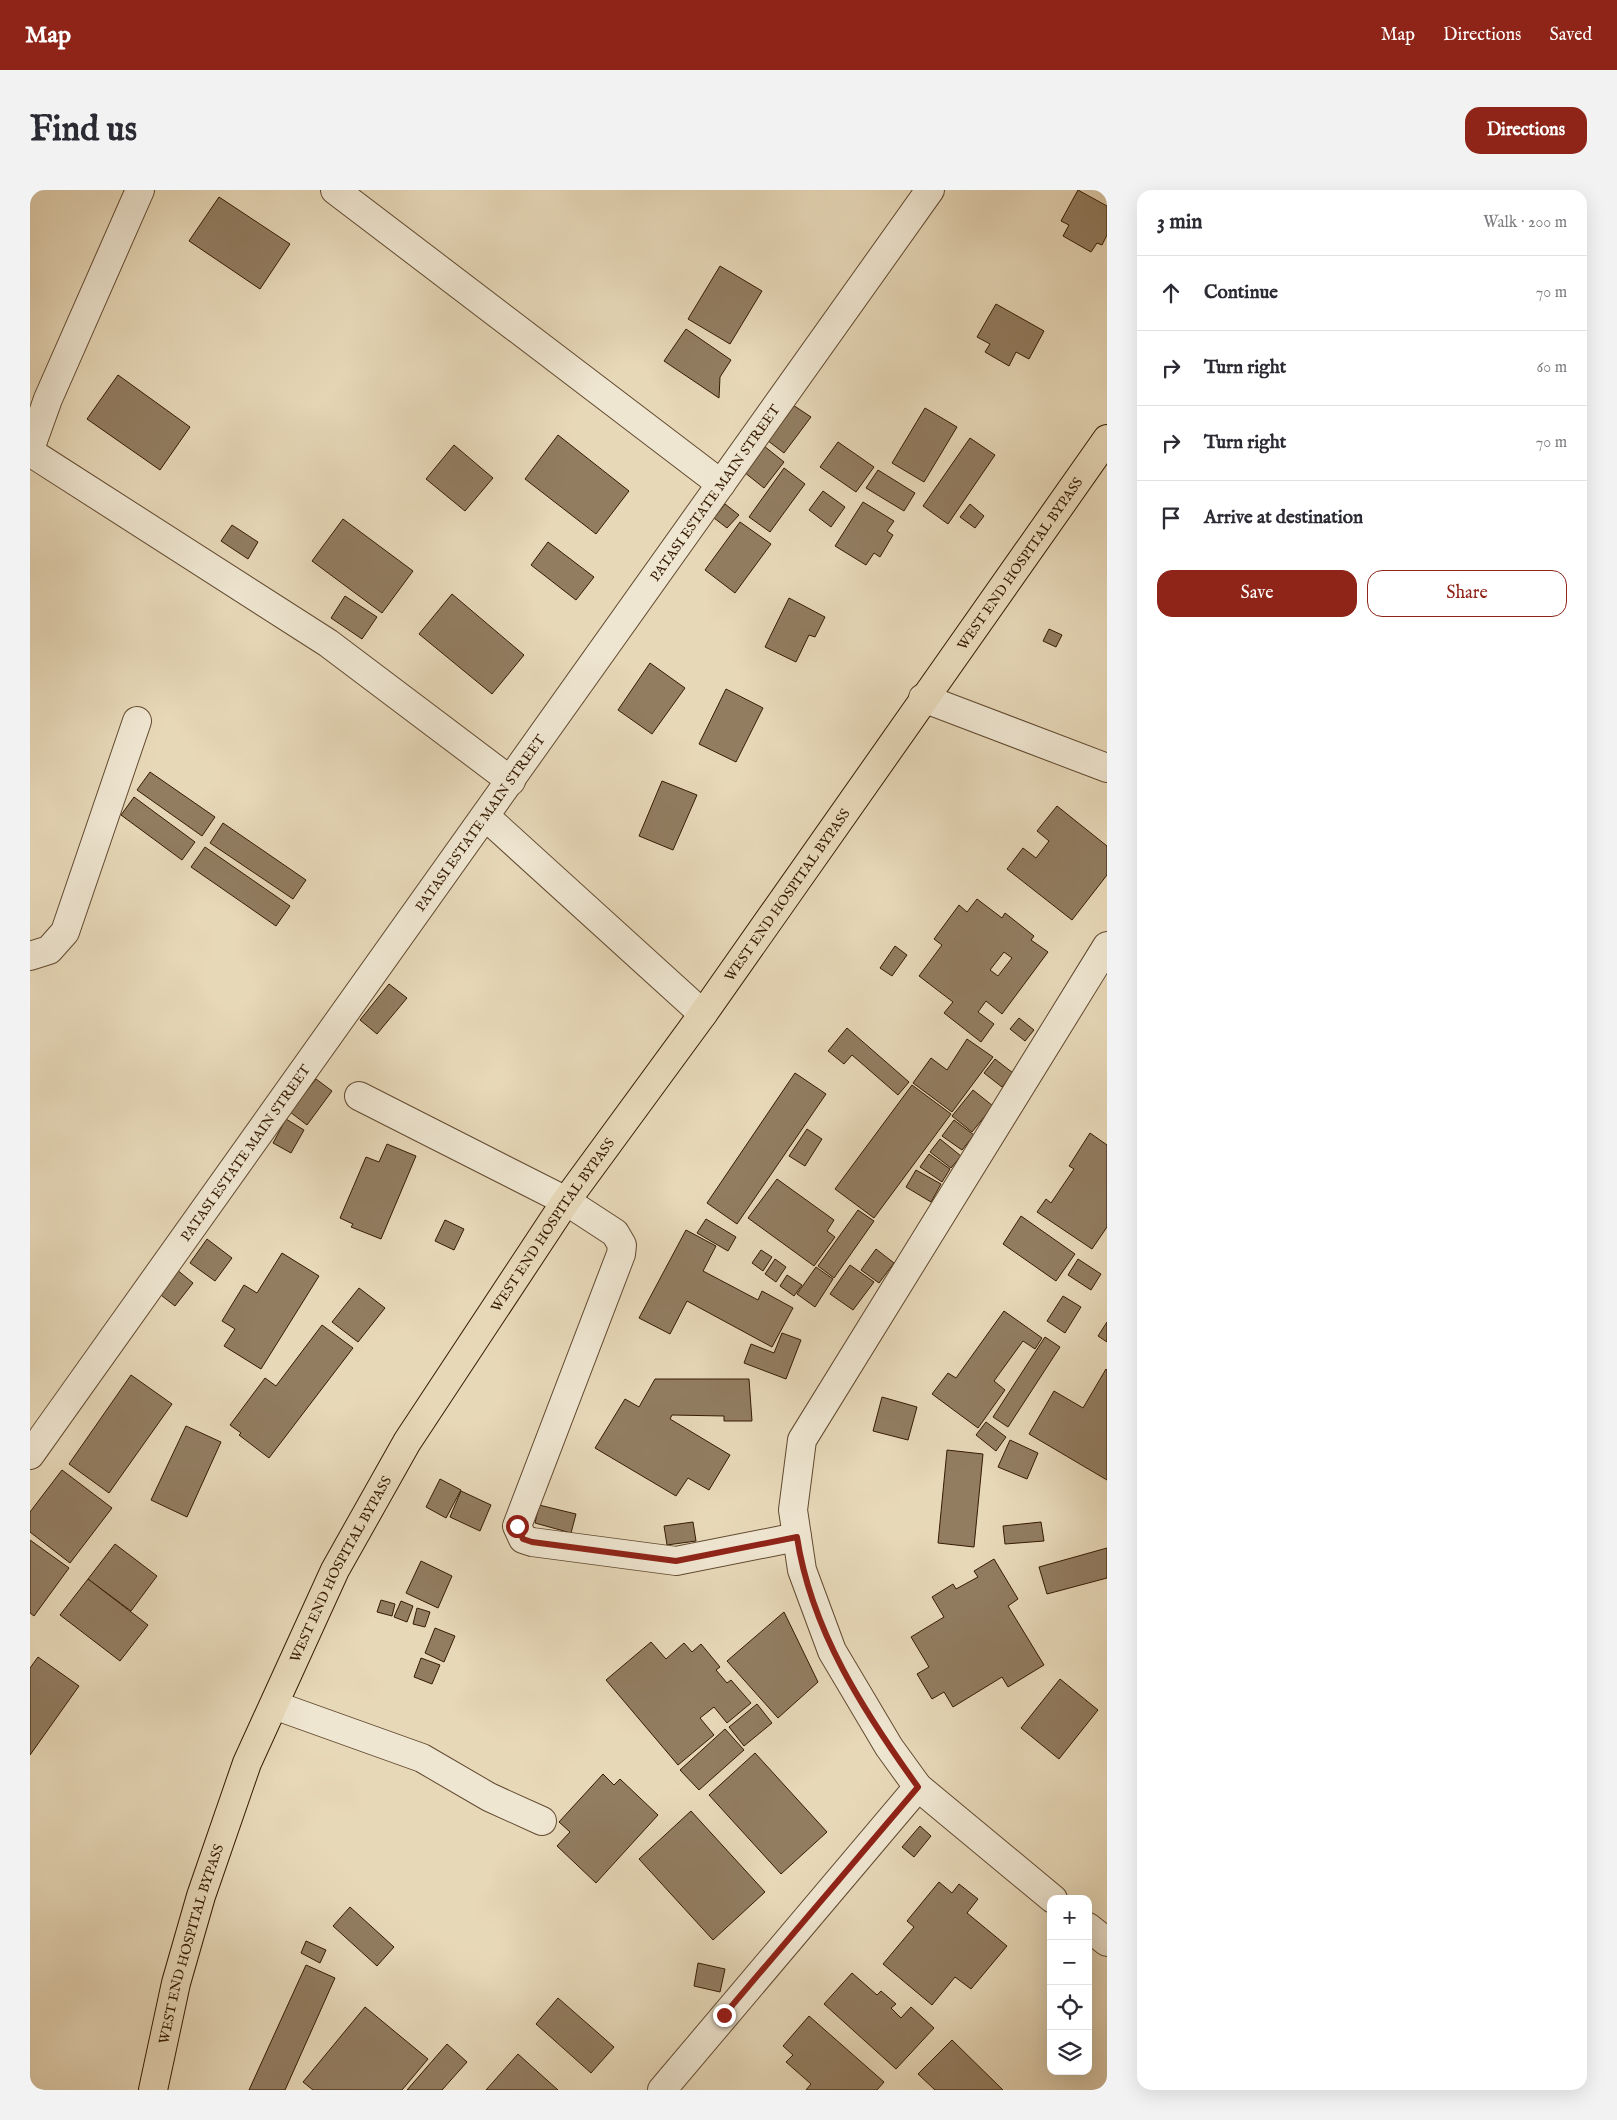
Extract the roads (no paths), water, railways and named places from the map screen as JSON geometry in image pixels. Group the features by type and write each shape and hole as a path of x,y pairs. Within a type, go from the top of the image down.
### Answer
{"highway":[{"name":"WEST END HOSPITAL BYPASS","path":"153,2090 176,1983 201,1896 247,1763 335,1570 407,1442 566,1201 703,1014 1107,439"}],"street":[{"path":"140,190 48,399 30,450 328,643 511,781"},
{"name":"PATASI ESTATE MAIN STREET","path":"30,1455 930,190"},
{"path":"350,194 720,484"},
{"path":"924,698 1107,768"},
{"path":"30,956 49,950 65,932 137,721"},
{"path":"485,816 703,1014"},
{"path":"1048,1895 918,1787 890,1747 832,1651 802,1570 793,1510 802,1440 1107,946"},
{"path":"359,1096 566,1201 615,1233 622,1245 621,1254 517,1526 523,1539 676,1561 797,1537"},
{"path":"274,1705 422,1758 489,1798 542,1821"},
{"path":"662,2090 918,1787"},
{"path":"1092,1930 1107,1942"}]}
